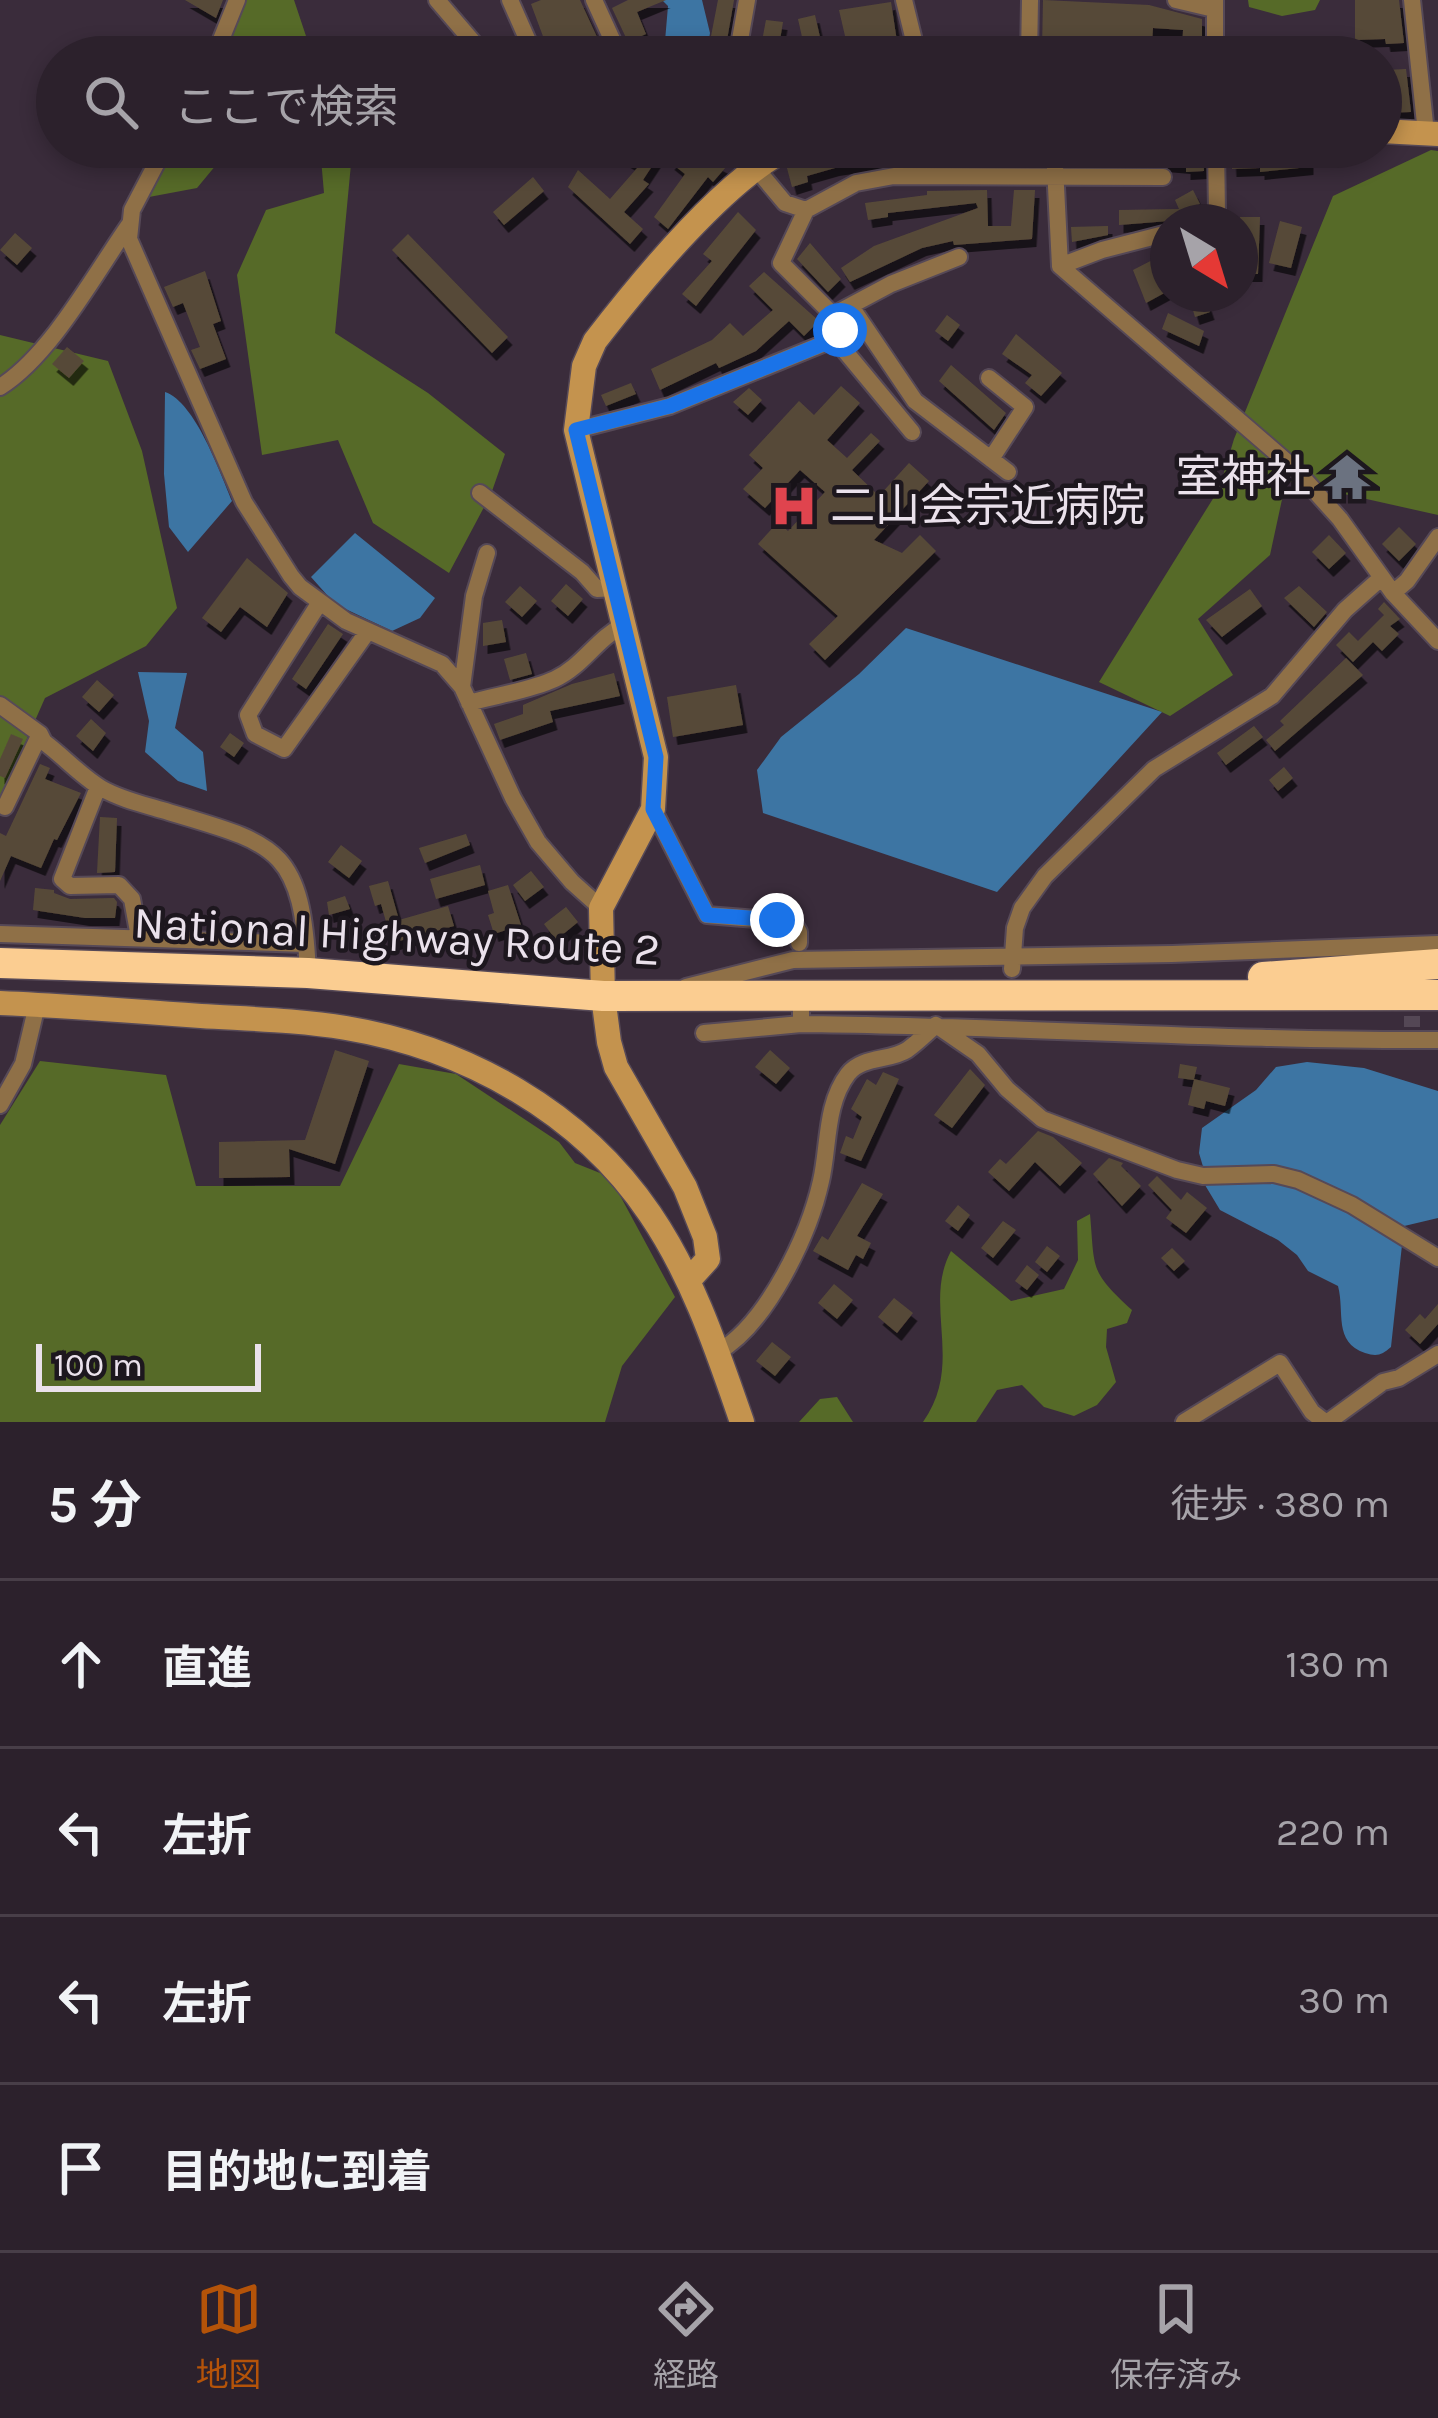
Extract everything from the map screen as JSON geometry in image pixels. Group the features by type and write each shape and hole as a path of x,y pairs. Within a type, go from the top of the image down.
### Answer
{"highway":[{"path":"1078,993 1429,948"},
{"name":"National Highway Route 2","path":"0,963 307,958 603,996 1438,995"},
{"path":"1264,994 1298,1006 1420,1027"}],"street":[{"path":"222,36 237,0"},
{"path":"437,0 467,36"},
{"path":"510,0 526,36"},
{"path":"594,0 610,36"},
{"path":"741,36 747,0"},
{"path":"904,0 913,36"},
{"path":"1030,0 1030,36"},
{"path":"1176,0 1215,5 1215,36"},
{"path":"1402,132 1432,134 1412,0"},
{"path":"154,168 132,210 129,238 259,530 300,587 320,602 346,621 442,664 465,695 538,842 602,908"},
{"path":"689,1280 708,1259 705,1237 685,1187 616,1067 608,1042 602,908 653,809 656,757 576,430 584,366 595,341 752,168"},
{"path":"756,168 785,202 806,210"},
{"path":"1056,168 1060,266 1295,469 1340,519 1387,586 1438,640"},
{"path":"1216,168 1217,204"},
{"path":"576,430 670,406 835,339 840,330 833,315 781,262 806,210 856,183 894,176 1163,177"},
{"path":"0,387 12,380 56,330 129,224"},
{"path":"1060,266 1150,238"},
{"path":"833,315 891,284 959,257"},
{"path":"852,308 915,401 1008,472"},
{"path":"835,339 912,432"},
{"path":"989,377 1025,407 991,459"},
{"path":"480,493 582,572 597,589 615,588"},
{"path":"1013,962 1015,928 1022,908 1045,877 1154,770 1272,696 1345,610 1407,580 1438,537"},
{"path":"465,695 474,596 487,553"},
{"path":"320,602 248,715 255,734 284,749 368,631"},
{"path":"465,695 554,680 577,665 606,634 624,625"},
{"path":"0,705 98,787 248,836 269,848 290,870 307,958 139,937 0,934"},
{"path":"5,807 40,734"},
{"path":"98,787 62,879 70,886 119,884 132,899 139,937"},
{"path":"653,809 707,915 793,922 799,943"},
{"path":"663,995 793,960 1013,962 1429,948"},
{"path":"0,1003 346,1028 427,1049 520,1091 594,1147 650,1214 689,1280 742,1422"},
{"path":"0,1105 23,1064 37,1005"},
{"path":"704,1033 801,1017 936,1025 1014,1023 1199,1038 1420,1027 1438,1040"},
{"path":"936,1025 978,1054 1006,1089 1042,1119 1177,1170 1204,1176 1274,1174 1298,1180 1352,1205 1438,1258"},
{"path":"718,1352 736,1342 787,1271 803,1240 822,1178 836,1100 848,1075 860,1064 905,1051 936,1025"},
{"path":"1184,1422 1280,1363 1312,1412 1326,1422 1383,1382 1400,1378 1438,1354"}],"green space":[{"path":"233,0 294,0 306,36 220,36"},
{"path":"1248,0 1320,0 1315,10 1282,16 1249,7"},
{"path":"1438,151 1438,515 1286,481 1270,555 1198,619 1233,675 1170,716 1099,682 1219,489 1234,439 1333,196 1402,168 1402,164"},
{"path":"162,168 214,168 197,188 149,197"},
{"path":"322,168 351,168 335,333 428,393 505,454 491,494 449,573 373,523 338,440 262,455 237,275 266,210 324,193"},
{"path":"0,335 108,361 142,451 177,608 146,646 45,698 0,800"},
{"path":"40,1061 166,1075 196,1186 340,1186 399,1064 456,1074 559,1142 575,1163 610,1177 675,1297 622,1366 605,1422 0,1422 0,1125"},
{"path":"1090,1214 1097,1268 1132,1310 1127,1323 1107,1329 1106,1347 1116,1382 1097,1405 1074,1416 1044,1407 1022,1385 997,1390 976,1422 923,1422 941,1378 940,1292 951,1251 1011,1301 1064,1289 1078,1260 1077,1221"},
{"path":"837,1397 853,1422 799,1422 820,1399"}],"water":[{"path":"662,0 702,0 710,36 665,36 668,6"},
{"path":"165,392 196,423 232,501 188,552 169,527"},
{"path":"355,533 435,598 420,618 392,631 335,604 311,577"},
{"path":"906,628 1162,712 997,892 763,813 757,770 781,737 859,674"},
{"path":"138,672 187,673 175,728 203,752 207,791 178,781 145,752 149,721"},
{"path":"1307,1062 1364,1068 1438,1091 1438,1218 1400,1227 1307,1179 1259,1169 1204,1170 1199,1153 1202,1128 1256,1090 1276,1067"},
{"path":"1272,1182 1324,1199 1402,1245 1391,1347 1385,1352 1365,1353 1348,1342 1338,1286 1308,1271 1278,1240 1220,1210 1205,1185"}],"building":[{"path":"185,0 223,0 216,18"},
{"path":"580,0 597,36 543,36 531,4"},
{"path":"628,0 666,0 637,12 646,34 642,36 625,36 612,8"},
{"path":"718,0 734,0 728,36 711,36"},
{"path":"1043,0 1149,5 1202,19 1202,36 1153,28 1152,36 1042,36"},
{"path":"1355,0 1399,0 1404,43 1402,36 1355,36"},
{"path":"891,2 896,36 845,36 839,10"},
{"path":"815,15 820,36 802,36 798,19"},
{"path":"766,20 783,22 781,36 763,36"},
{"path":"1402,69 1406,69 1411,112 1402,112"},
{"path":"637,168 651,168 643,180 649,184 624,212 643,229 630,244 568,187 578,170 610,199"},
{"path":"678,168 725,168 713,182 708,177 668,229 654,217 685,174"},
{"path":"787,168 835,168 807,176 808,182 792,187"},
{"path":"533,177 544,191 504,225 493,212"},
{"path":"987,190 988,226 1011,226 1014,190 1035,190 1032,239 954,245 953,241 922,248 850,282 841,268 874,246 978,208 976,203 888,213 888,217 868,220 865,203 927,195 927,191"},
{"path":"1193,190 1200,204 1177,204 1175,200"},
{"path":"1150,209 1150,223 1119,225 1119,210"},
{"path":"738,212 756,230 696,306 682,294 712,261 703,254"},
{"path":"1280,221 1302,227 1291,268 1269,263"},
{"path":"1108,226 1108,235 1072,242 1071,227"},
{"path":"15,233 32,248 17,265 0,250"},
{"path":"408,234 508,337 492,353 392,250"},
{"path":"810,243 841,279 828,292 797,259"},
{"path":"1150,261 1150,301 1146,303 1133,270"},
{"path":"205,271 221,321 213,324 226,359 200,369 191,350 200,347 183,303 173,307 164,287"},
{"path":"764,272 819,321 804,336 789,321 756,351 719,368 716,363 660,390 651,369 712,340 730,323 743,336 773,310 749,286"},
{"path":"1168,313 1204,331 1199,346 1162,329"},
{"path":"947,315 960,325 948,341 935,331"},
{"path":"1016,334 1062,373 1041,396 1025,383 1032,375 1002,354"},
{"path":"67,347 84,361 69,378 52,364"},
{"path":"951,365 1006,413 994,430 939,381"},
{"path":"631,383 636,394 606,406 601,395"},
{"path":"841,386 860,403 827,440 847,458 871,433 880,441 852,470 879,496 909,463 929,481 874,540 902,553 920,535 936,551 825,660 809,644 838,616 758,544 778,522 788,531 825,492 800,470 765,508 743,489 763,468 749,455 799,401 814,415"},
{"path":"749,388 762,400 748,415 733,402"},
{"path":"1399,527 1416,544 1399,561 1382,544"},
{"path":"1329,535 1346,553 1329,569 1312,552"},
{"path":"247,558 288,593 267,627 240,607 221,632 202,618"},
{"path":"566,584 583,599 568,616 551,601"},
{"path":"520,586 537,601 522,617 505,602"},
{"path":"1299,586 1327,612 1314,627 1284,598"},
{"path":"1250,589 1262,606 1222,637 1206,620"},
{"path":"1384,602 1400,619 1390,626 1399,634 1382,651 1373,642 1353,662 1336,645 1349,632 1358,641 1384,615 1378,609"},
{"path":"502,620 506,642 483,646 483,623"},
{"path":"328,624 343,634 306,689 292,679"},
{"path":"526,653 532,674 510,680 504,659"},
{"path":"1346,658 1363,675 1275,751 1266,740 1284,725 1280,721"},
{"path":"614,673 620,696 550,711 553,722 500,740 494,724 523,714 523,705"},
{"path":"97,680 114,695 99,712 82,697"},
{"path":"736,685 743,725 673,737 667,697"},
{"path":"91,719 106,733 93,751 76,736"},
{"path":"1254,726 1263,737 1226,765 1217,753"},
{"path":"230,733 244,743 234,757 220,747"},
{"path":"11,734 23,739 5,778 0,776 0,759"},
{"path":"40,764 50,768 45,779 81,793 41,868 11,856 0,881 0,833 6,836"},
{"path":"1284,767 1293,778 1278,791 1269,780"},
{"path":"100,817 117,818 115,872 97,873"},
{"path":"466,834 470,845 425,863 419,848"},
{"path":"341,845 362,861 349,878 328,862"},
{"path":"480,865 485,885 436,899 430,879"},
{"path":"531,871 544,887 525,901 513,885"},
{"path":"388,881 399,920 448,906 454,926 392,943 381,904 375,906 369,886"},
{"path":"508,885 521,925 494,934 488,891"},
{"path":"35,888 54,890 70,899 114,898 115,918 33,910"},
{"path":"345,896 350,909 329,915 327,902"},
{"path":"566,907 578,922 556,940 544,924"},
{"path":"335,1050 369,1061 335,1164 289,1149 290,1177 219,1178 219,1142 305,1140"},
{"path":"770,1050 790,1068 776,1084 755,1067"},
{"path":"1180,1064 1197,1067 1194,1079 1230,1088 1225,1106 1206,1101 1204,1109 1188,1105 1194,1080 1178,1078"},
{"path":"970,1069 985,1085 952,1128 934,1115"},
{"path":"883,1072 899,1079 861,1161 840,1153 846,1136 853,1139 862,1117 851,1109 867,1079 876,1085"},
{"path":"1038,1131 1053,1137 1082,1163 1060,1186 1035,1162 1009,1191 988,1172 1000,1159 1006,1164"},
{"path":"1109,1158 1123,1163 1141,1186 1122,1206 1093,1174"},
{"path":"1157,1176 1181,1200 1187,1192 1207,1208 1186,1233 1166,1218 1172,1210 1148,1185"},
{"path":"862,1183 883,1194 857,1236 871,1243 863,1259 856,1255 848,1270 813,1251 822,1236 828,1240"},
{"path":"958,1205 970,1215 958,1231 945,1221"},
{"path":"1003,1221 1016,1230 993,1258 981,1248"},
{"path":"1047,1246 1060,1256 1047,1272 1035,1262"},
{"path":"1172,1248 1185,1261 1174,1271 1161,1258"},
{"path":"1027,1265 1039,1275 1027,1290 1015,1281"},
{"path":"834,1284 853,1300 837,1319 818,1303"},
{"path":"894,1298 913,1313 897,1333 878,1317"},
{"path":"1438,1304 1438,1324 1420,1344 1405,1330 1420,1314 1425,1319"},
{"path":"772,1342 791,1357 775,1376 756,1361"}],"tunnel":[{"path":"1412,992 1412,1027"}],"place":[{"name":"室神社","path":"1347,477"},
{"name":"二山会宗近病院","path":"794,506"}],"route":[{"path":"777,920 707,915 653,809 656,757 576,430 670,406 835,339 840,330"}]}
